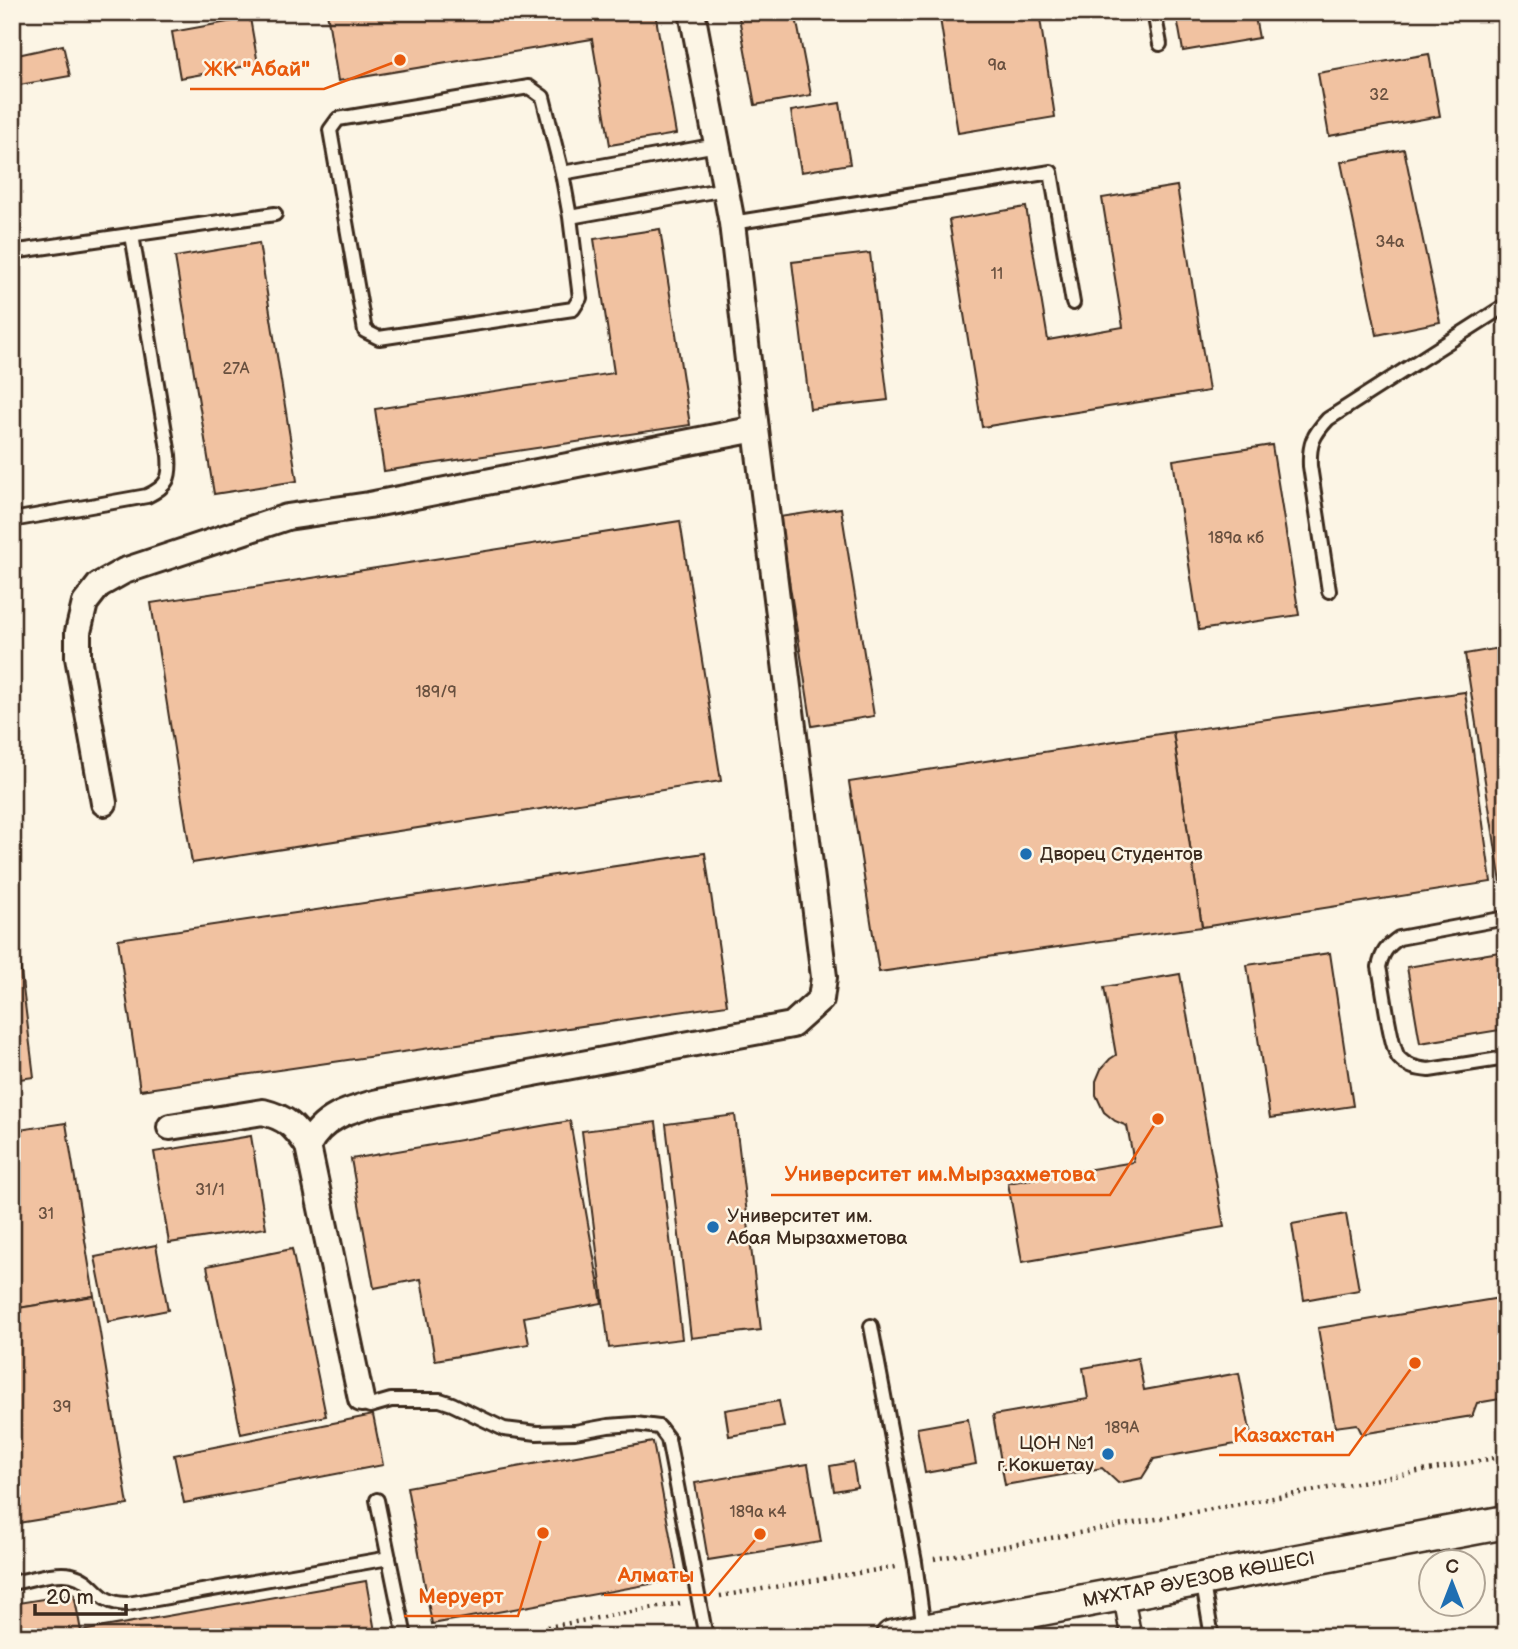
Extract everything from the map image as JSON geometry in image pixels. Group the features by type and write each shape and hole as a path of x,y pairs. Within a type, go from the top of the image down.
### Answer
{"street":[{"path":"308,1146 314,1133 327,1122 357,1108 792,1025 821,999 824,976 732,223 692,12"},
{"path":"104,803 78,657 78,632 85,603 99,584 124,571 287,517 369,505 756,429"},
{"path":"170,1127 263,1112 289,1121 308,1146 360,1399"},
{"name":"МҰХТАР ӘУЕЗОВ КӨШЕСІ","path":"892,1637 1506,1522"},
{"path":"1124,1593 1131,1637"}],"lane":[{"path":"1154,12 1160,44"},
{"path":"529,87 543,97 570,217 580,298 573,309 379,338 365,331 330,131 338,119 529,87"},
{"path":"562,173 717,145"},
{"path":"732,223 1051,172 1073,303"},
{"path":"570,217 725,188"},
{"path":"12,252 275,214"},
{"path":"12,520 147,496 161,489 168,479 169,455 132,235"},
{"path":"1329,591 1310,467 1311,441 1318,429 1328,419 1506,305"},
{"path":"1506,918 1399,938 1389,944 1379,967 1393,1045 1399,1058 1408,1065 1429,1070 1506,1058"},
{"path":"871,1326 915,1562 924,1631"},
{"path":"360,1399 370,1406 391,1400 440,1400 504,1429 537,1433 575,1432 635,1423 659,1427 668,1439 706,1637"},
{"path":"377,1500 405,1637"},
{"path":"12,1583 56,1575 75,1576 85,1581 108,1602 128,1604 389,1558"},
{"path":"1202,1578 1212,1637"}],"path":[{"path":"492,1637 1506,1456"},
{"path":"1184,1630 1185,1637"}],"building":[{"path":"327,12 655,12 676,134 610,145 592,39 338,81"},
{"path":"738,12 795,12 811,95 755,105"},
{"path":"939,12 1039,12 1055,117 958,133"},
{"path":"1176,12 1254,12 1259,38 1183,51"},
{"path":"250,18 258,64 180,78 172,32"},
{"path":"63,45 70,76 19,85 13,56"},
{"path":"1429,54 1440,116 1329,136 1318,73"},
{"path":"840,103 850,164 801,172 791,111"},
{"path":"1404,149 1440,322 1377,335 1341,162"},
{"path":"1177,186 1209,391 982,427 949,220 1026,207 1048,340 1123,327 1102,198"},
{"path":"660,229 690,425 384,471 375,409 614,373 594,239"},
{"path":"259,243 297,481 214,494 175,257"},
{"path":"870,253 888,400 810,409 792,262"},
{"path":"1272,445 1299,615 1199,630 1173,460"},
{"path":"841,508 874,716 812,726 779,517"},
{"path":"680,521 721,781 192,863 151,603"},
{"path":"1506,647 1506,883 1501,883 1465,654"},
{"path":"12,672 20,722 12,723"},
{"path":"1465,692 1491,882 1202,927 1173,732"},
{"name":"Дворец Студентов","path":"1173,732 1202,927 879,972 849,782"},
{"path":"705,853 727,1005 140,1090 118,939"},
{"path":"12,899 34,1077 12,1080"},
{"path":"1506,951 1506,1029 1420,1043 1407,967"},
{"path":"1330,953 1353,1106 1270,1118 1247,965"},
{"path":"1180,974 1224,1227 1022,1262 1008,1183 1134,1162 1127,1126 1104,1112 1096,1095 1096,1081 1101,1069 1116,1055 1104,987"},
{"name":"Университет им. Абая Мырзахметова","path":"735,1115 761,1330 691,1338 666,1124"},
{"path":"570,1121 602,1303 524,1317 529,1344 435,1360 421,1279 374,1288 351,1159"},
{"path":"656,1122 682,1339 609,1348 582,1131"},
{"path":"66,1123 94,1296 12,1309 12,1131"},
{"path":"251,1136 266,1228 169,1243 154,1152"},
{"path":"1346,1214 1359,1290 1304,1300 1292,1224"},
{"path":"156,1245 168,1310 108,1322 95,1257"},
{"path":"292,1249 326,1416 241,1434 207,1266"},
{"path":"94,1296 128,1505 12,1524 12,1309"},
{"path":"1506,1297 1506,1398 1477,1403 1472,1416 1362,1434 1357,1424 1335,1427 1318,1328"},
{"path":"1138,1358 1144,1390 1239,1373 1252,1441 1154,1459 1142,1478 1118,1483 1102,1468 1005,1485 993,1415 1088,1399 1083,1368"},
{"path":"779,1401 784,1427 729,1436 725,1410"},
{"path":"373,1415 383,1465 184,1503 174,1455"},
{"path":"968,1419 976,1464 925,1473 917,1428"},
{"path":"653,1442 678,1579 432,1624 407,1487"},
{"path":"853,1462 857,1487 834,1491 830,1466"},
{"path":"808,1464 821,1542 708,1560 695,1483"},
{"path":"366,1581 376,1637 12,1637 12,1604 74,1594 81,1631"}],"place":[{"name":"ЖК \"Абай\"","path":"400,60"},
{"name":"Дворец Студентов","path":"1026,854"},
{"name":"Университет им.Мырзахметова","path":"1158,1119"},
{"name":"Университет им. Абая Мырзахметова","path":"713,1227"},
{"name":"Казахстан","path":"1415,1363"},
{"name":"ЦОН №1 г.Кокшетау","path":"1108,1454"},
{"name":"Меруерт","path":"543,1533"},
{"name":"Алматы","path":"760,1534"}]}
